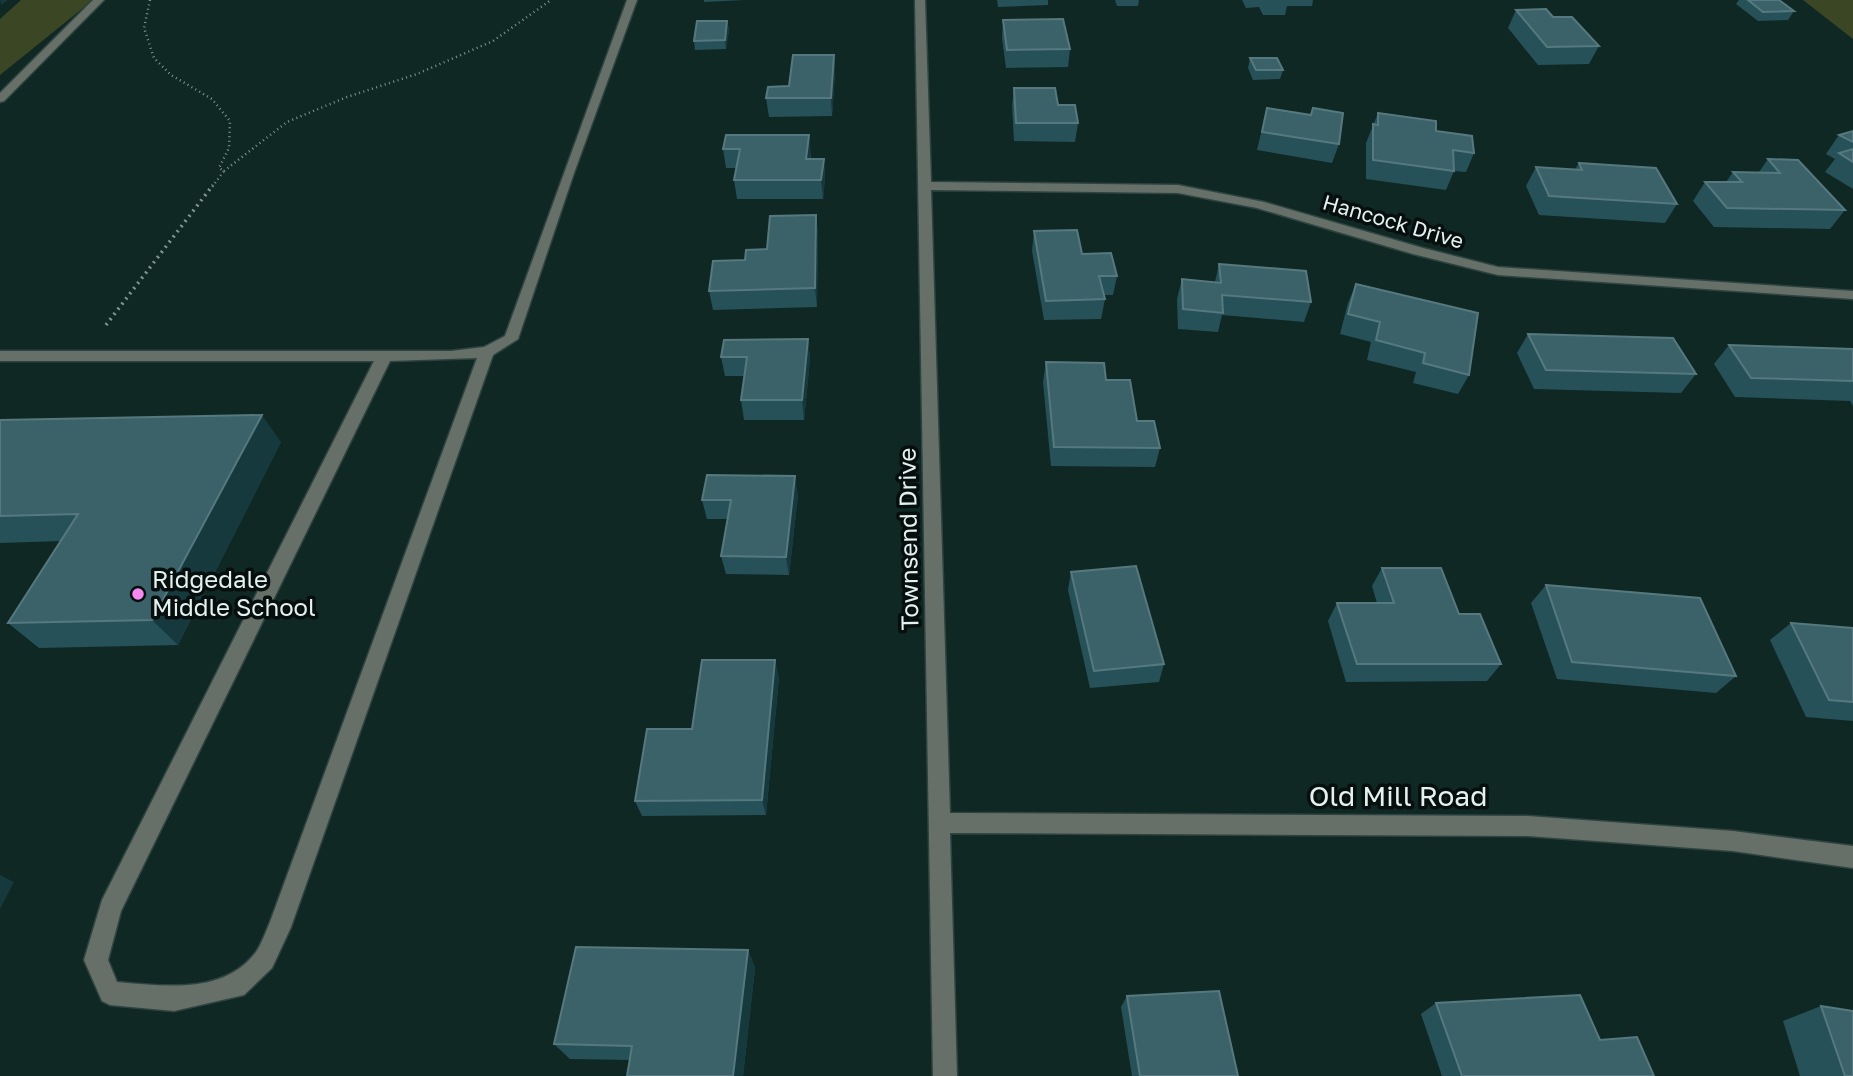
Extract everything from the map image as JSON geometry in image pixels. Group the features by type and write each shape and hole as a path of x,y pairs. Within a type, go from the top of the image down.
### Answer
{"street":[{"path":"0,99 99,0"},
{"path":"0,356 451,356 487,352 511,339 568,173 632,0"},
{"name":"Townsend Drive","path":"920,0 945,1076"},
{"name":"Hancock Drive","path":"925,186 1178,189 1218,194 1445,261 1498,271 1853,295"},
{"path":"384,357 110,908 96,960 110,993 174,999 236,987 264,960 280,927 487,352"},
{"name":"Old Mill Road","path":"941,823 1528,826 1733,841 1853,857"}],"path":[{"path":"150,0 144,28 155,58 171,75 212,99 230,121 229,148 219,168 225,171"},
{"path":"101,332 225,171 287,122 346,97 417,74 493,41 551,0"}],"green space":[{"path":"21,0 93,0 0,75 0,19"},
{"path":"1803,0 1853,0 1853,39"}],"building":[{"path":"1748,0 1779,0 1794,11 1763,12"},
{"path":"1546,9 1553,17 1572,17 1599,46 1547,47 1516,10"},
{"path":"1063,19 1070,49 1007,50 1003,20"},
{"path":"697,21 727,21 725,40 694,41"},
{"path":"793,55 834,55 831,98 766,98 768,87 789,86"},
{"path":"1250,58 1277,58 1283,70 1256,70"},
{"path":"1014,88 1055,88 1058,105 1075,105 1078,123 1016,123"},
{"path":"1267,108 1311,115 1313,108 1343,113 1339,144 1262,132"},
{"path":"1378,113 1436,121 1436,131 1472,136 1474,153 1453,150 1454,171 1373,160 1373,124 1378,125"},
{"path":"1853,131 1853,142 1839,135"},
{"path":"726,135 809,135 806,159 824,159 821,180 734,180 740,149 723,149"},
{"path":"1853,149 1853,162 1839,153"},
{"path":"1768,159 1798,160 1845,210 1727,208 1705,182 1742,182 1733,172 1780,173"},
{"path":"1579,163 1656,168 1677,204 1549,196 1536,167 1582,170"},
{"path":"816,215 815,288 709,291 713,261 745,260 746,250 767,249 770,216"},
{"path":"1077,230 1082,254 1111,253 1117,276 1099,276 1105,299 1046,301 1034,231"},
{"path":"1219,264 1306,271 1311,302 1222,295 1223,313 1183,309 1182,279 1221,283"},
{"path":"1356,284 1478,313 1469,375 1423,363 1425,353 1376,340 1380,322 1348,314"},
{"path":"1528,334 1673,338 1696,374 1546,370"},
{"path":"808,339 802,400 741,400 747,357 721,357 724,340"},
{"path":"1729,345 1853,349 1853,381 1751,378"},
{"path":"1046,362 1104,363 1106,380 1130,380 1137,421 1154,421 1160,448 1054,447"},
{"name":"Ridgedale Middle School","path":"262,415 152,620 8,623 78,514 0,516 0,420"},
{"path":"707,475 795,476 786,557 721,556 731,500 702,500"},
{"path":"1136,566 1164,664 1094,671 1071,572"},
{"path":"1382,568 1441,568 1459,614 1480,614 1501,664 1357,664 1337,603 1394,603"},
{"path":"1546,585 1700,598 1736,676 1572,662"},
{"path":"1791,623 1853,628 1853,702 1829,700"},
{"path":"702,660 775,660 762,800 635,801 647,729 692,729"},
{"path":"576,947 748,950 733,1076 627,1076 632,1046 554,1044"},
{"path":"1219,991 1238,1076 1140,1076 1127,996"},
{"path":"1580,995 1600,1040 1637,1037 1654,1076 1462,1076 1436,1003"},
{"path":"1821,1006 1853,1011 1853,1076 1845,1076"}],"place":[{"name":"Ridgedale Middle School","path":"138,594"}]}
